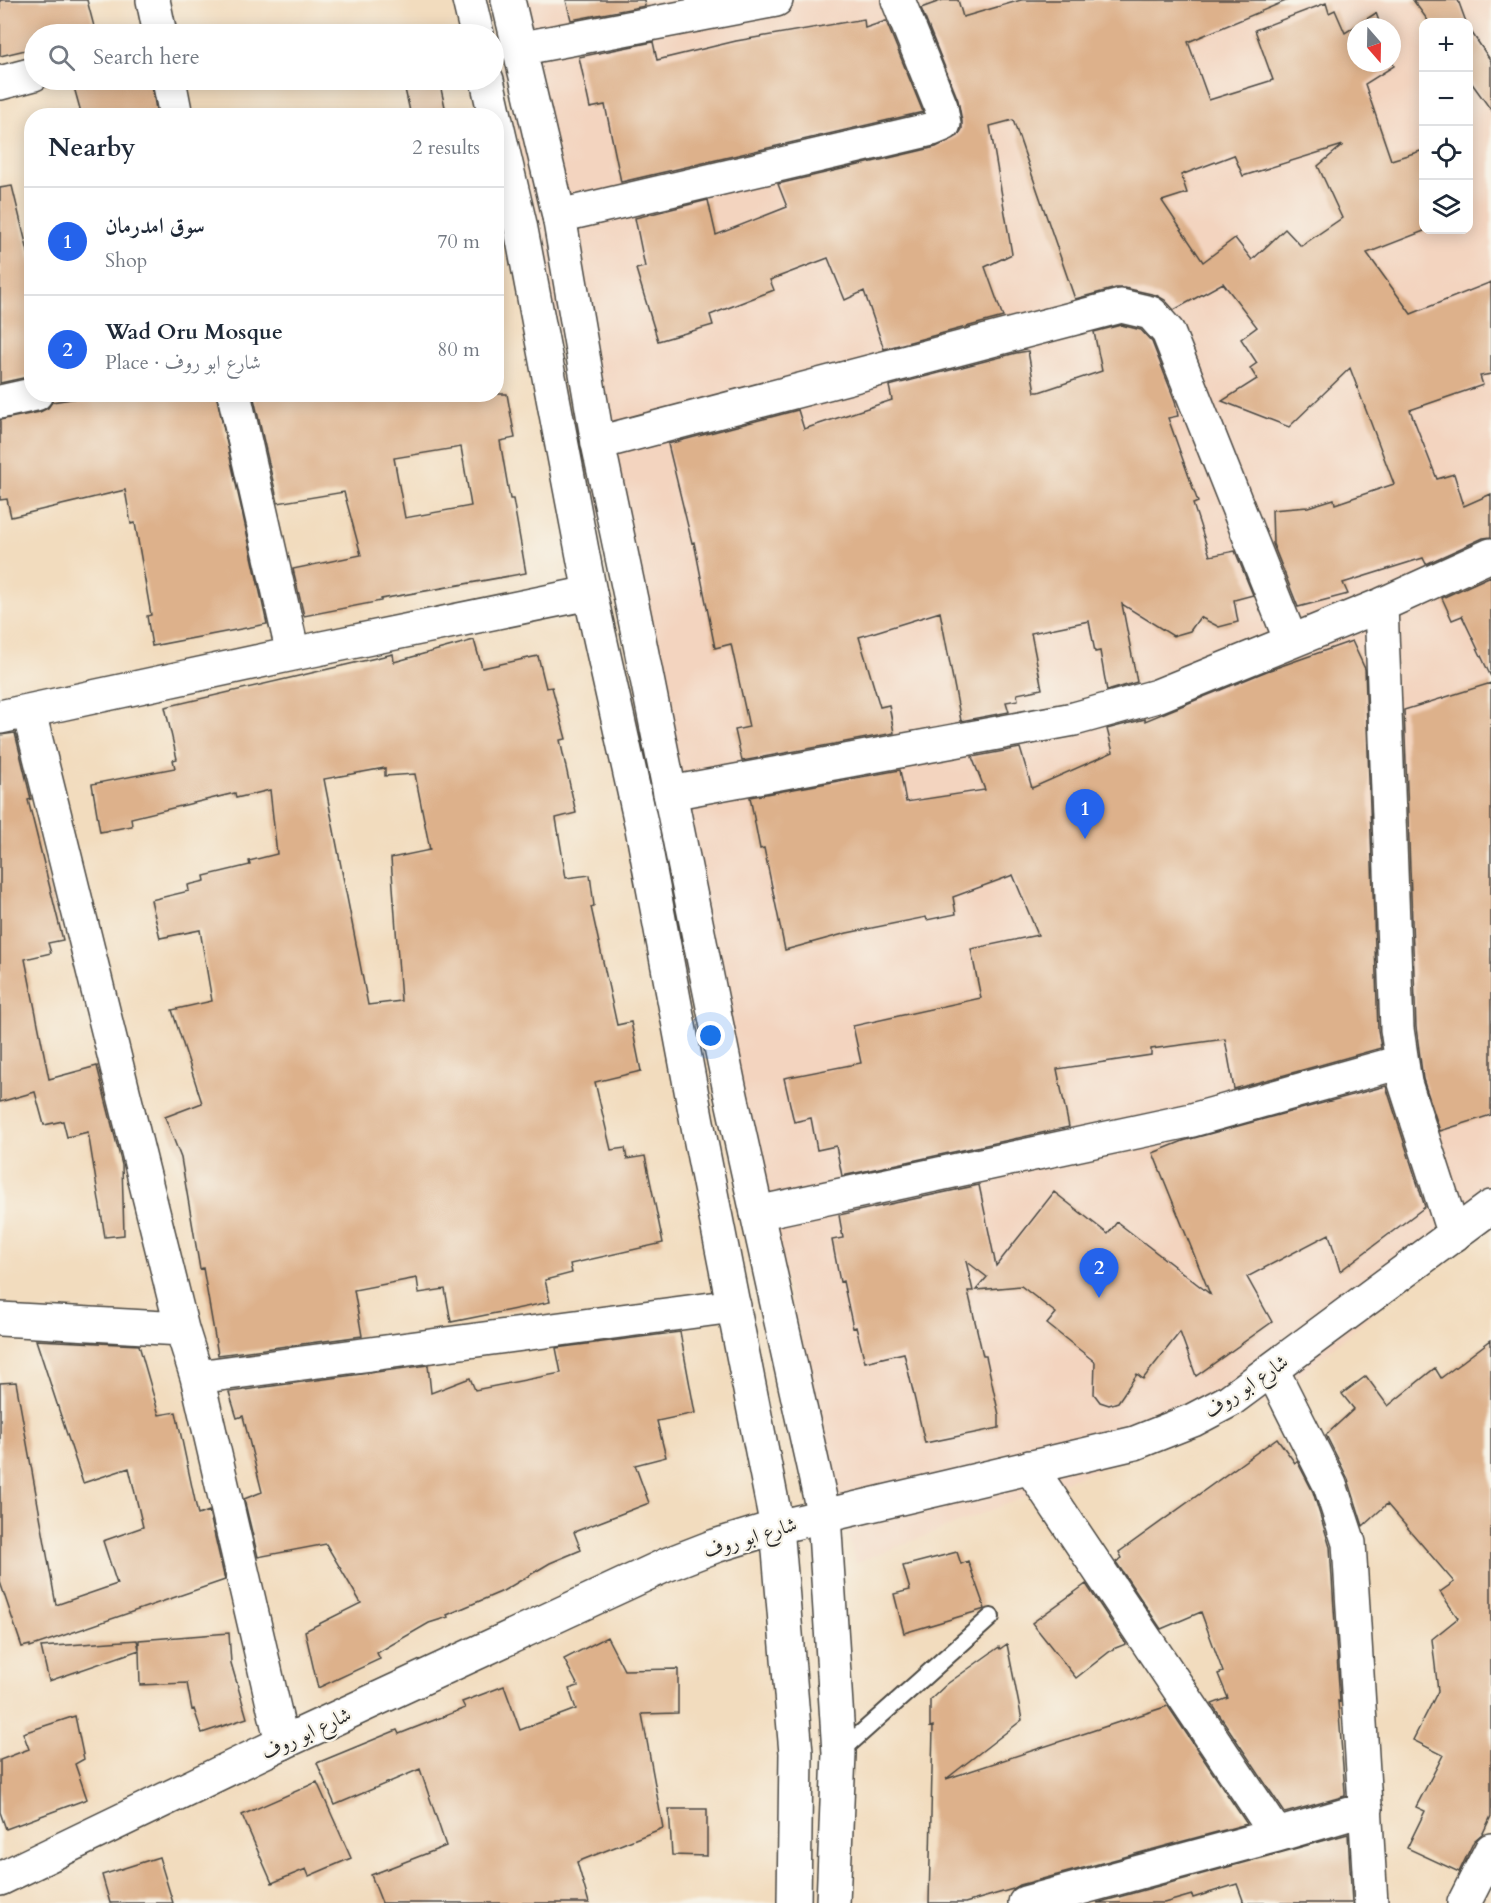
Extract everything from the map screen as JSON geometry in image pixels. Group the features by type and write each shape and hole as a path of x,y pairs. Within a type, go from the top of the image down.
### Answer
{"street":[{"path":"153,0 158,24"},
{"path":"469,0 475,24"},
{"path":"508,0 559,216 598,443 743,1154 824,1516 839,1752 833,1903"},
{"path":"518,48 776,0"},
{"path":"559,216 932,129 944,124 941,107 898,0"},
{"path":"0,83 24,77"},
{"path":"171,90 174,108"},
{"path":"489,90 493,108"},
{"path":"504,155 520,224 590,593 641,824 777,1527 796,1753 794,1903"},
{"path":"598,443 1121,306 1151,313 1167,332 1291,641"},
{"path":"0,402 24,397"},
{"path":"236,402 293,654"},
{"path":"670,793 1083,716 1157,696 1381,605 1491,555"},
{"path":"282,1743 197,1377 14,715 293,654 590,593"},
{"path":"1381,605 1397,1029 1405,1083 1454,1235"},
{"path":"757,1213 1192,1120 1401,1062"},
{"path":"705,1161 743,1154"},
{"name":"شارع ابو روف","path":"0,1880 282,1743 666,1565 715,1546 777,1527 1135,1443 1193,1420 1228,1401 1272,1370 1491,1207"},
{"path":"197,1377 734,1306"},
{"path":"0,1319 182,1329"},
{"path":"1272,1370 1329,1485 1349,1543 1371,1903"},
{"path":"1030,1467 1277,1835"},
{"path":"1024,1903 1366,1809"},
{"path":"1464,1903 1491,1850"}],"lane":[{"path":"839,1752 991,1617"}],"shaded area":[{"path":"488,0 1491,0 1491,1214 1267,1403 855,1563 587,464 504,75 504,24 493,24"}],"building":[{"path":"0,0 87,0 93,24 24,24 24,50 0,56"},
{"path":"566,0 644,0 645,6 571,20"},
{"path":"943,0 958,0 963,17 1021,0 1288,0 1188,42 1209,100 1273,80 1255,30 1326,3 1329,13 1335,10 1345,33 1347,32 1347,72 1384,72 1365,84 1391,160 1419,152 1419,233 1367,253 1411,314 1491,282 1491,374 1480,376 1483,385 1410,410 1437,479 1454,474 1464,506 1491,494 1491,537 1483,538 1426,564 1423,558 1343,583 1348,594 1298,607 1273,544 1272,510 1308,507 1334,499 1335,504 1394,484 1350,368 1289,427 1222,401 1257,379 1250,368 1257,363 1241,339 1257,327 1223,283 1174,310 1165,300 1156,295 1125,288 1116,288 1075,299 1013,120 990,126 1012,254 985,267 1003,317 884,349 864,291 845,300 828,258 770,280 774,290 710,315 713,325 658,341 636,269 645,267 635,218 708,200 716,235 787,207 778,184 936,147 958,136 962,129 962,121 958,100 921,8","holes":["1343,145 1318,166 1342,218 1301,246 1285,229 1252,260 1235,238 1203,262 1162,201 1187,193 1181,175 1234,155 1243,176"]},
{"path":"1413,0 1458,0 1465,18 1426,18"},
{"path":"1376,13 1378,18 1368,18"},
{"path":"864,19 865,28 886,21 923,112 621,182 605,105 590,108 579,57 653,42 657,60 736,41"},
{"path":"1473,34 1491,61 1491,110 1473,85"},
{"path":"75,90 153,90 156,108 80,108"},
{"path":"405,90 441,90 445,108 409,108"},
{"path":"12,186 24,235 24,378 0,383 0,188"},
{"path":"1121,325 1141,330 1152,342 1175,401 1178,416 1168,418 1198,502 1193,504 1210,556 1235,551 1253,595 1234,600 1238,622 1219,627 1200,617 1190,631 1173,636 1122,604 1137,682 1107,691 1100,651 1095,652 1089,621 1031,633 1042,689 1017,694 1018,700 1006,702 1009,712 961,721 940,612 859,637 880,707 889,705 894,733 742,761 735,730 749,727 731,644 715,648 694,542 692,543 668,444 798,410 804,429 892,400 889,386 1028,351 1035,392 1039,392 1102,371 1094,332"},
{"path":"504,394 507,394 515,438 500,441 526,573 381,599 381,601 304,616 293,569 361,555 344,492 278,503 255,402 504,402","holes":["461,447 471,506 405,518 394,458"]},
{"path":"52,402 218,402 267,624 152,646 147,616 151,615 135,523 131,524 125,490 11,517 7,499 0,500 0,420 40,412 48,408"},
{"path":"1491,576 1491,677 1462,616 1452,620 1442,598"},
{"path":"474,640 482,668 538,656 546,688 552,687 566,739 560,740 576,813 556,818 566,878 590,875 594,906 591,907 617,1025 631,1022 641,1071 595,1082 611,1150 625,1148 627,1159 645,1156 663,1243 570,1264 572,1273 545,1280 550,1302 451,1322 445,1289 419,1293 417,1278 354,1290 362,1336 218,1355 203,1268 200,1269 181,1158 165,1117 202,1103 172,1010 212,1001 200,930 160,938 151,900 189,891 188,885 205,881 204,876 250,865 249,861 277,854 270,790 236,798 235,793 131,818 132,826 100,832 92,784 175,768 173,760 177,759 165,707 393,654 394,662","holes":["385,768 385,776 415,774 430,850 391,858 401,1001 368,1005 324,779"]},
{"path":"1352,641 1365,669 1378,1030 1381,1048 1234,1089 1225,1039 1151,1049 1151,1055 1057,1069 1069,1127 842,1176 836,1146 817,1150 811,1118 794,1122 784,1078 861,1063 853,1026 981,998 971,949 1038,935 1013,875 953,897 956,914 927,920 926,917 847,933 785,950 764,848 760,849 750,797 900,770 906,802 985,790 972,757 1020,748 1032,788 1113,752 1107,729 1145,719 1145,721 1267,671"},
{"path":"1491,683 1491,1115 1440,1131 1423,1079 1416,1027 1404,710"},
{"path":"15,733 31,799 28,800 63,940 48,943 51,953 25,959 49,1079 97,1066 122,1165 124,1235 105,1237 88,1132 67,1137 63,1121 44,1125 35,1092 0,1102 0,735"},
{"path":"1386,1086 1425,1207 1340,1271 1329,1234 1247,1277 1272,1322 1196,1376 1180,1332 1143,1379 1137,1374 1118,1402 1109,1405 1100,1402 1094,1394 1095,1362 1047,1324 1056,1313 1021,1286 976,1290 987,1277 966,1261 973,1291 968,1291 983,1356 986,1356 999,1415 999,1428 925,1443 904,1353 865,1362 856,1327 853,1328 843,1281 840,1282 832,1240 843,1238 839,1215 979,1185 996,1266 1054,1192 1108,1234 1117,1222 1210,1294 1153,1153 1183,1141"},
{"path":"680,1332 695,1413 657,1421 666,1457 635,1465 649,1503 574,1532 581,1550 550,1563 503,1591 447,1615 448,1617 429,1623 377,1653 380,1659 318,1688 305,1631 361,1603 326,1544 258,1557 244,1499 262,1492 243,1416 237,1418 229,1392 428,1365 431,1393 470,1378 475,1390 561,1373 556,1348"},
{"path":"36,1340 139,1345 159,1415 176,1412 198,1515 209,1511 225,1580 30,1647 30,1645 22,1647 0,1582 0,1383 16,1382 56,1605 117,1584 103,1541 143,1527 129,1468 83,1483"},
{"path":"1491,1340 1491,1816 1483,1833 1474,1841 1459,1872 1407,1848 1425,1811 1416,1807 1443,1755 1413,1740 1438,1691 1432,1639 1458,1618 1440,1592 1454,1582 1387,1504 1363,1526 1348,1479 1326,1435 1354,1409 1342,1394 1366,1376 1388,1406 1435,1368 1441,1378"},
{"path":"1277,1438 1295,1463 1297,1461 1313,1492 1330,1547 1345,1792 1345,1796 1285,1813 1212,1704 1228,1698 1218,1674 1223,1672 1201,1612 1161,1629 1116,1562 1122,1558 1119,1552"},
{"path":"957,1552 961,1564 968,1561 985,1609 904,1633 894,1594 910,1590 903,1566"},
{"path":"1086,1584 1126,1644 1113,1649 1076,1678 1032,1623"},
{"path":"229,1633 231,1663 247,1718 202,1733 194,1709 192,1710 187,1683 140,1685 139,1650 49,1681 41,1647 137,1640 139,1649 139,1640"},
{"path":"607,1637 624,1670 678,1669 678,1713 642,1714 663,1828 577,1862 589,1903 382,1903 371,1875 446,1846 420,1769 335,1805 317,1763 397,1730 399,1734 465,1708 462,1702 504,1686 520,1730 576,1709 569,1689 578,1686 564,1659"},
{"path":"1007,1644 1022,1720 946,1779 1168,1706 1247,1824 1020,1885 965,1903 929,1903 933,1726 930,1727 930,1700 947,1684 999,1647 1000,1649"},
{"path":"75,1716 84,1759 75,1764 87,1799 6,1829 0,1812 0,1760 29,1749 23,1733"},
{"path":"317,1782 351,1858 309,1876 306,1869 272,1883 242,1815"},
{"path":"669,1809 707,1809 707,1856 672,1855"},
{"path":"1348,1834 1352,1903 1244,1903 1237,1884 1193,1898 1192,1895 1164,1903 1097,1903"},
{"path":"159,1857 173,1903 110,1903 102,1875"}],"place":[{"name":"سوق امدرمان","path":"1085,839"},
{"name":"Wad Oru Mosque","path":"1099,1298"}]}
